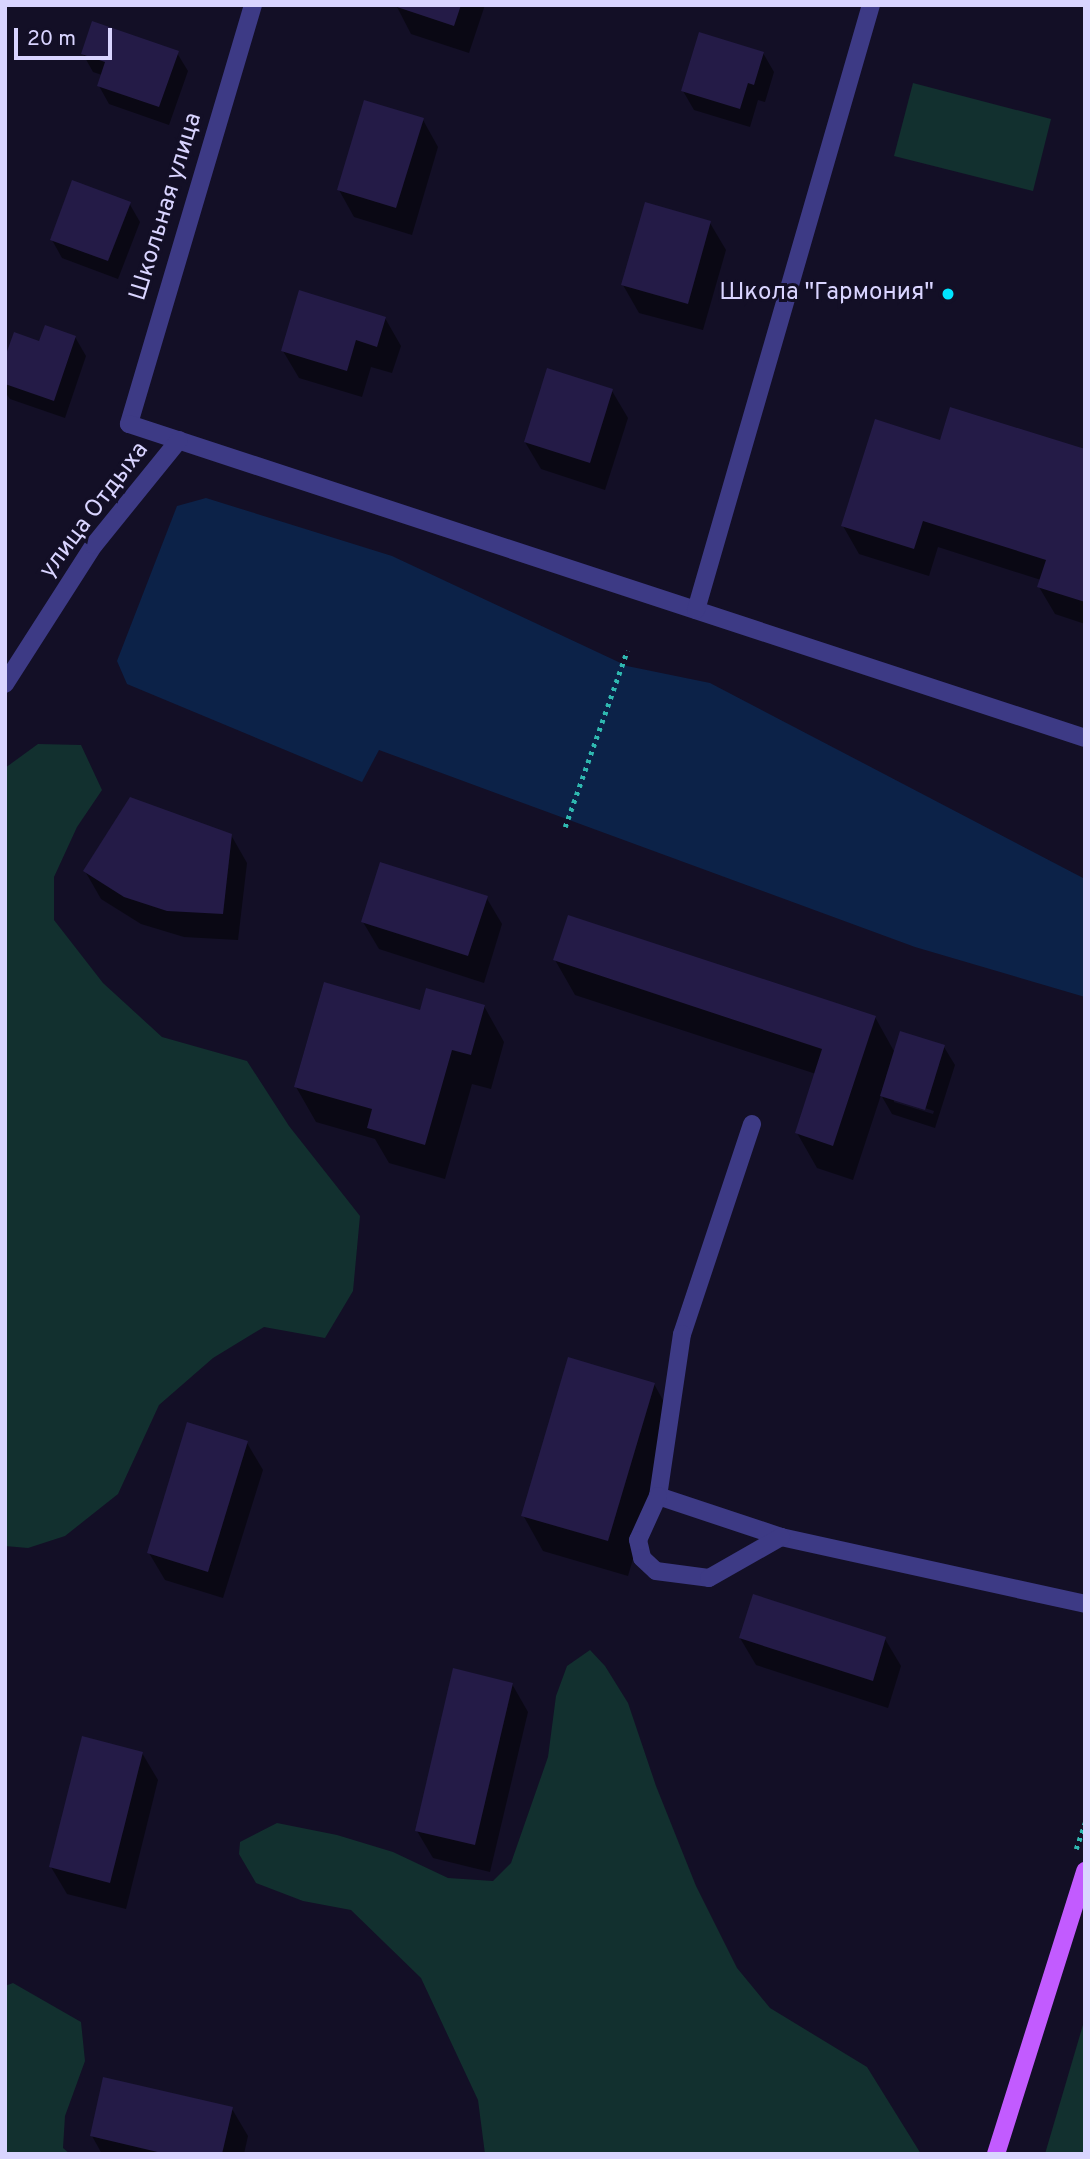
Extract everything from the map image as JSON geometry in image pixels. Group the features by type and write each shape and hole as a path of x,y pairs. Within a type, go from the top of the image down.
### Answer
{"main road":[{"path":"996,2154 1085,1871"}],"street":[{"name":"Школьная улица","path":"179,440 129,424 253,5"},
{"path":"696,610 871,5"},
{"path":"179,440 1085,737"},
{"name":"улица Отдыха","path":"5,684 94,545 179,440"},
{"path":"752,1124 682,1334 658,1496 638,1540 642,1558 656,1571 709,1578 781,1537"},
{"path":"658,1496 781,1537 1085,1604"}],"path":[{"path":"565,827 627,650"}],"green space":[{"path":"913,83 1051,119 1033,191 894,156"},
{"path":"38,744 81,745 102,790 77,827 54,877 54,920 103,983 162,1037 247,1061 289,1126 360,1216 353,1291 325,1338 264,1327 213,1358 159,1405 118,1494 65,1536 28,1548 5,1546 5,768"},
{"path":"590,1650 605,1666 628,1703 656,1786 696,1886 737,1968 770,2008 867,2067 921,2154 485,2154 478,2100 421,1978 351,1910 303,1901 256,1883 239,1854 240,1842 277,1823 337,1835 393,1852 448,1878 493,1881 511,1863 548,1757 556,1696 567,1666"},
{"path":"13,1983 81,2022 85,2061 65,2116 63,2148 70,2154 5,2154 5,1986"},
{"path":"1085,2018 1085,2154 1045,2154"}],"water":[{"path":"206,498 392,556 627,666 710,683 1085,879 1085,997 915,947 379,750 362,782 127,684 117,661 177,506"}],"building":[{"path":"391,5 461,5 454,26"},
{"path":"92,21 179,51 159,107 97,86 105,62 81,54"},
{"path":"699,32 764,52 754,85 748,83 740,109 681,91"},
{"path":"364,100 424,118 396,208 337,190"},
{"path":"72,180 131,202 108,261 50,240"},
{"path":"645,202 711,221 688,304 621,285"},
{"path":"299,290 386,317 377,347 356,340 347,371 281,351"},
{"path":"45,325 76,336 54,401 5,384 5,357 14,332 39,341"},
{"path":"547,368 613,389 590,463 524,442"},
{"path":"950,407 1085,449 1085,602 1037,587 1046,560 923,521 914,549 841,526 875,419 940,440"},
{"path":"130,797 232,834 223,914 167,911 124,897 83,871"},
{"path":"380,862 488,896 468,956 361,922"},
{"path":"568,915 876,1016 833,1146 795,1133 822,1049 553,960"},
{"path":"324,982 420,1010 426,988 485,1005 471,1055 452,1050 425,1145 367,1128 372,1109 294,1087"},
{"path":"900,1031 945,1045 925,1110 880,1096"},
{"path":"568,1357 655,1383 608,1541 521,1516"},
{"path":"187,1422 248,1441 208,1572 147,1553"},
{"path":"753,1594 886,1637 873,1681 739,1638"},
{"path":"453,1668 513,1683 475,1845 415,1831"},
{"path":"82,1736 143,1752 110,1883 49,1867"},
{"path":"103,2077 233,2107 222,2154 166,2154 90,2136"}],"place":[{"name":"Школа \"Гармония\"","path":"948,294"}]}
